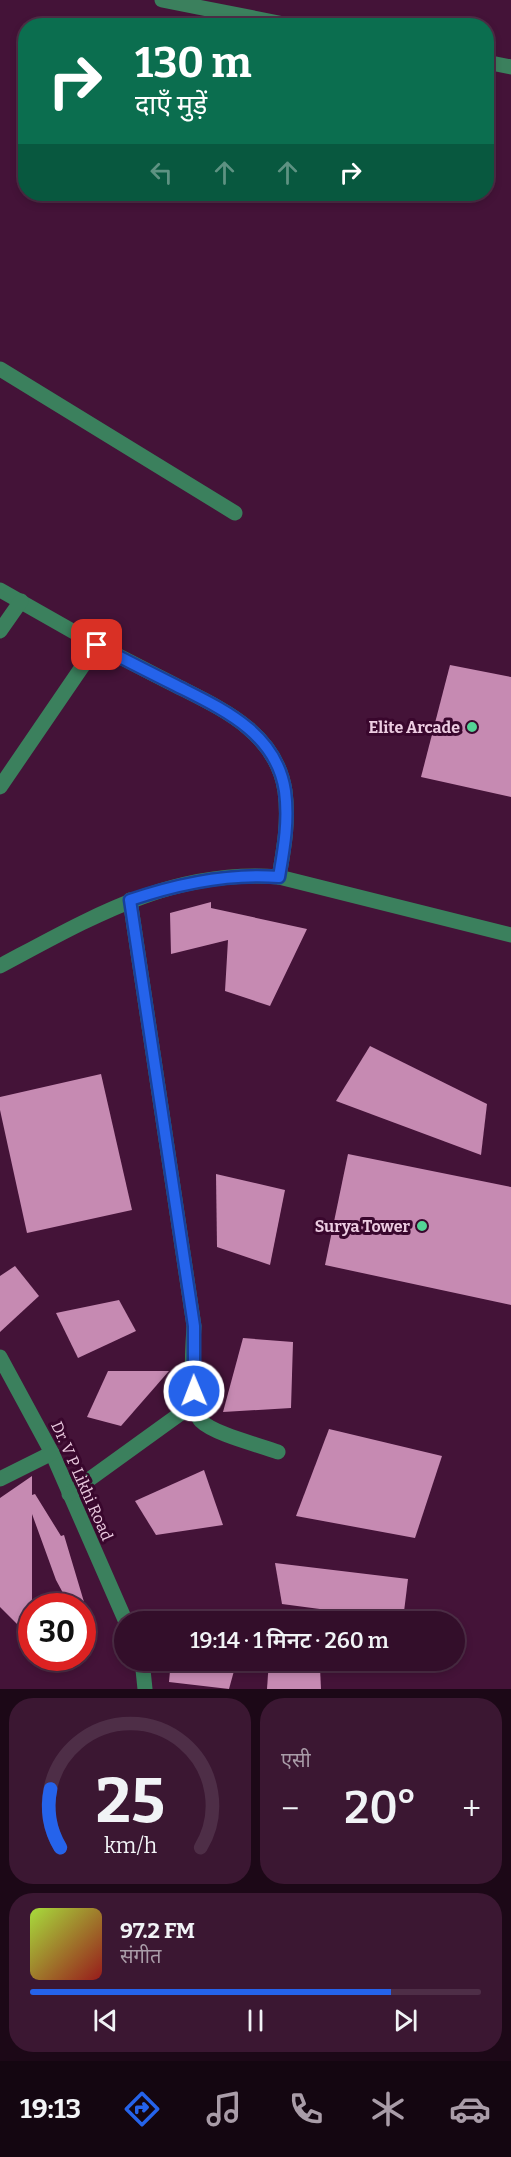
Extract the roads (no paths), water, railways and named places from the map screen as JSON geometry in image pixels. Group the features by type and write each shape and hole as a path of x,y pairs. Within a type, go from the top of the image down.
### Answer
{"street":[{"path":"162,0 253,18"},
{"path":"494,64 511,67"},
{"path":"0,369 235,513"},
{"path":"0,590 97,645 233,714 255,733 274,757 284,789 287,826 279,877"},
{"path":"0,631 21,602"},
{"path":"0,787 97,645"},
{"path":"0,966 104,910 130,900 154,892 250,875 279,877 511,935"},
{"path":"130,900 194,1326 196,1415 200,1421 213,1429 278,1452"},
{"name":"Dr. V P Likhi Road","path":"0,1357 52,1453 121,1611"},
{"path":"69,1494 195,1403"},
{"path":"0,1479 52,1453"},
{"path":"143,1671 145,1689"}],"place":[{"name":"Elite Arcade","path":"472,727"},
{"name":"Surya Tower","path":"422,1226"}]}
